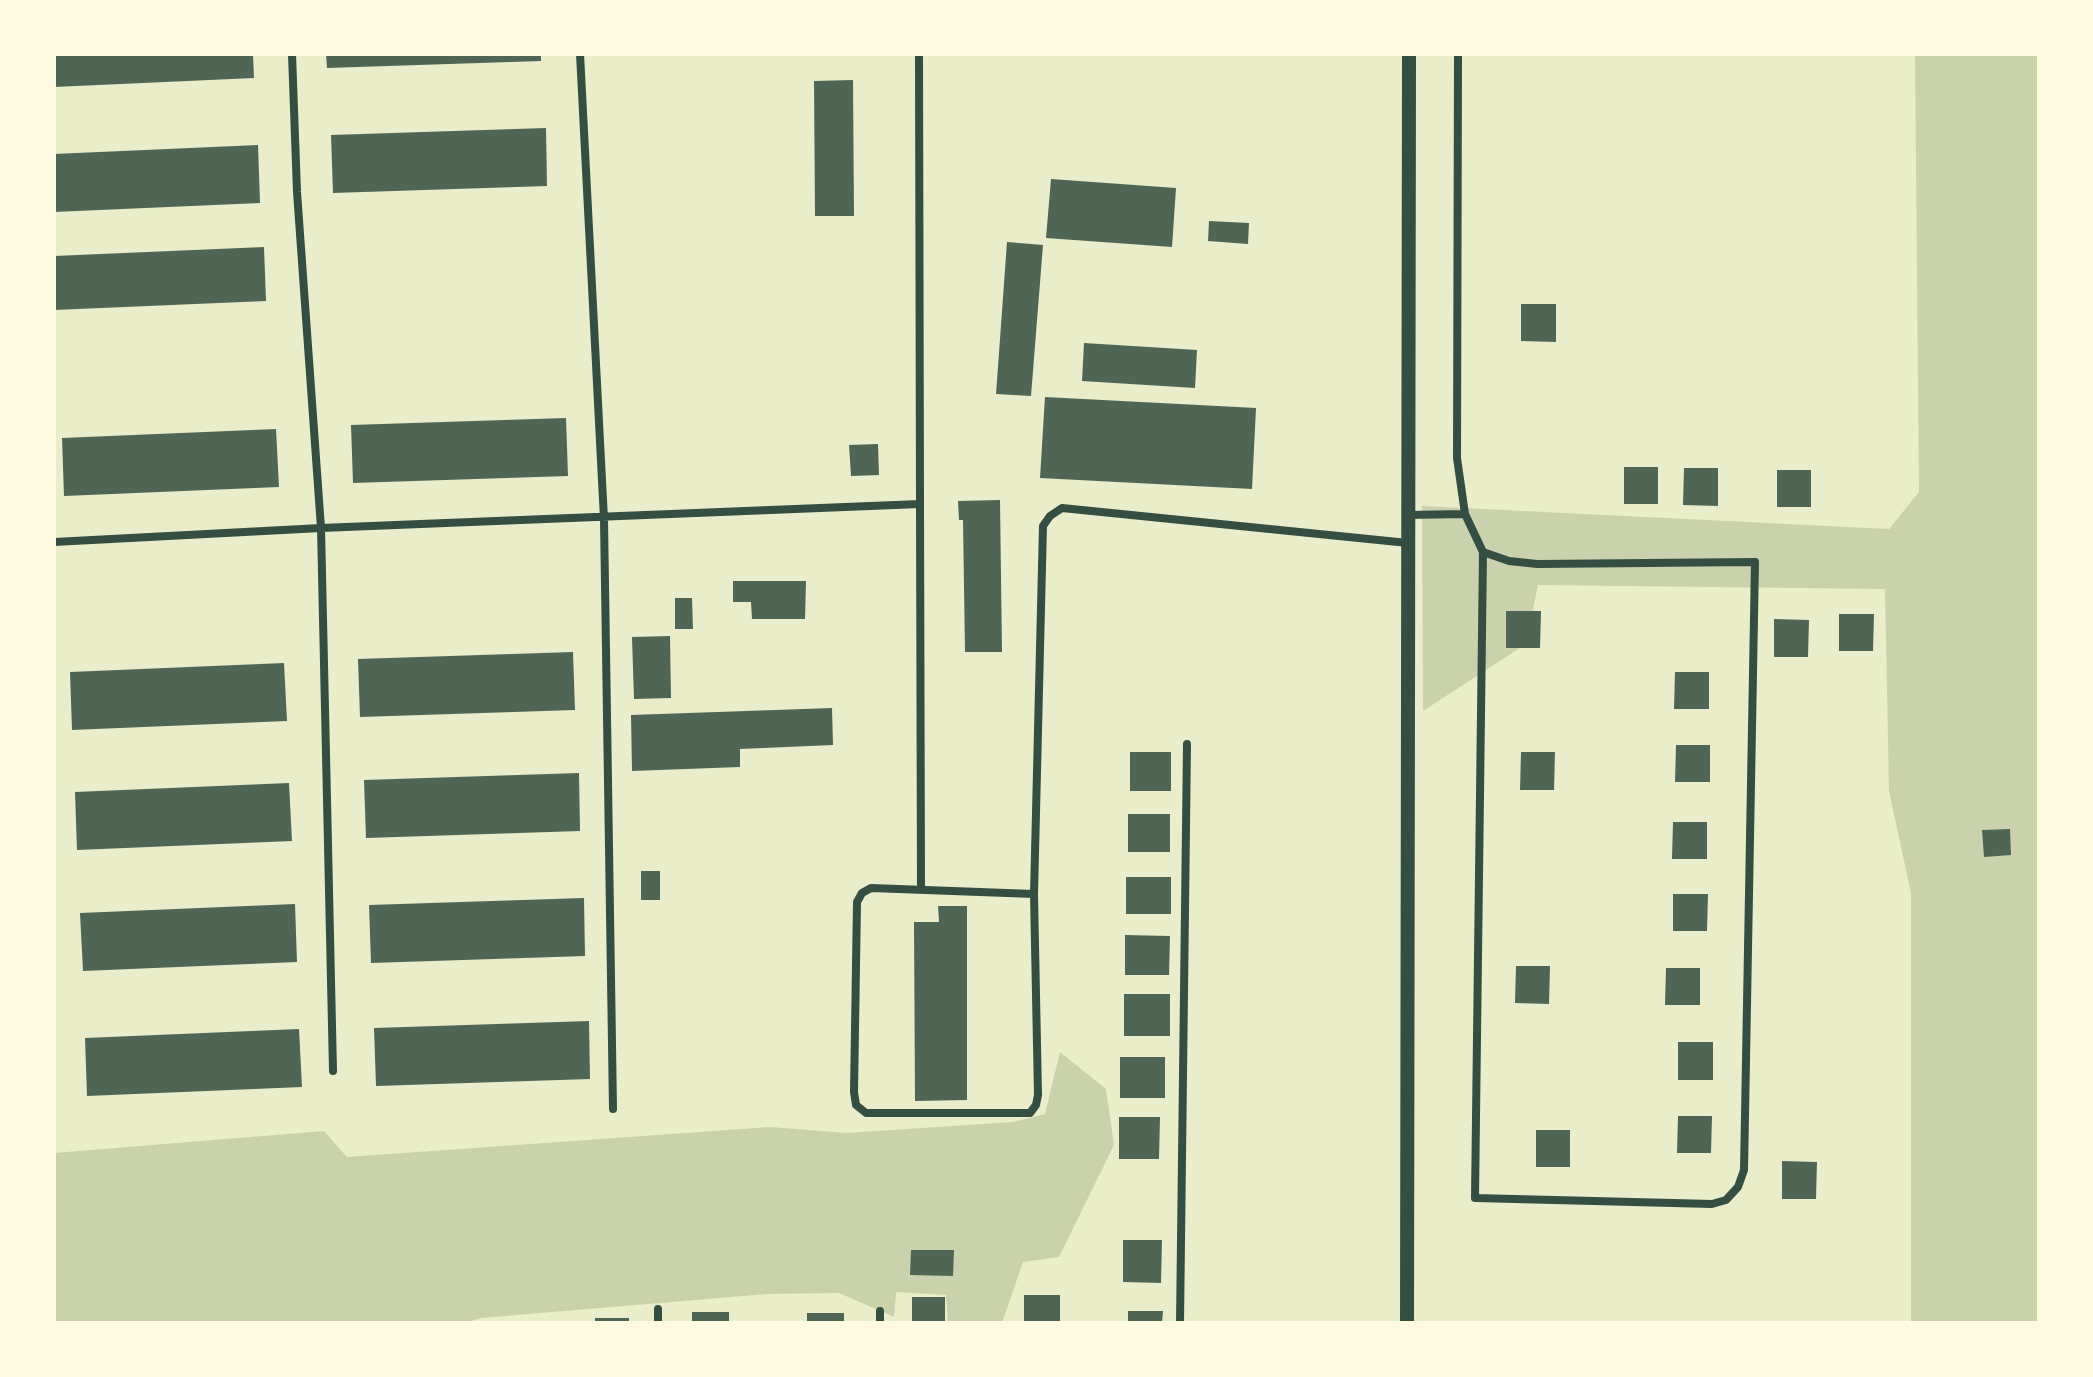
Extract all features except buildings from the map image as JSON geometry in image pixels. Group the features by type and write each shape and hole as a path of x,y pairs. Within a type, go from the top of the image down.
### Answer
{"main road":[{"path":"1407,1323 1409,54"}],"street":[{"path":"292,54 297,192 321,528 333,1071"},
{"path":"580,54 604,519 613,1109"},
{"path":"919,54 921,890"},
{"path":"1458,54 1457,458 1465,514 1483,552 1475,1198 1712,1204 1726,1200 1738,1187 1744,1170 1755,562 1537,564 1509,561 1483,552"},
{"path":"54,542 920,504"},
{"path":"1034,894 871,888 862,893 857,902 856,1105 866,1113 1030,1113 1038,1095 1034,894 1043,526 1050,516 1062,508 1408,543"},
{"path":"1408,515 1465,514"},
{"path":"1180,1323 1187,744"},
{"path":"658,1309 658,1323"},
{"path":"880,1311 880,1323"}],"green space":[{"path":"1915,54 2039,54 2039,1323 1911,1323 1911,893 1889,791 1885,589 1538,585 1526,644 1423,711 1422,506 1889,529 1919,492"},
{"path":"1060,1052 1106,1089 1114,1145 1059,1257 1023,1262 1002,1323 948,1323 946,1295 896,1292 894,1317 839,1293 767,1294 481,1318 465,1323 54,1323 54,1153 324,1131 347,1157 770,1127 846,1133 1013,1122 1045,1114"}]}
